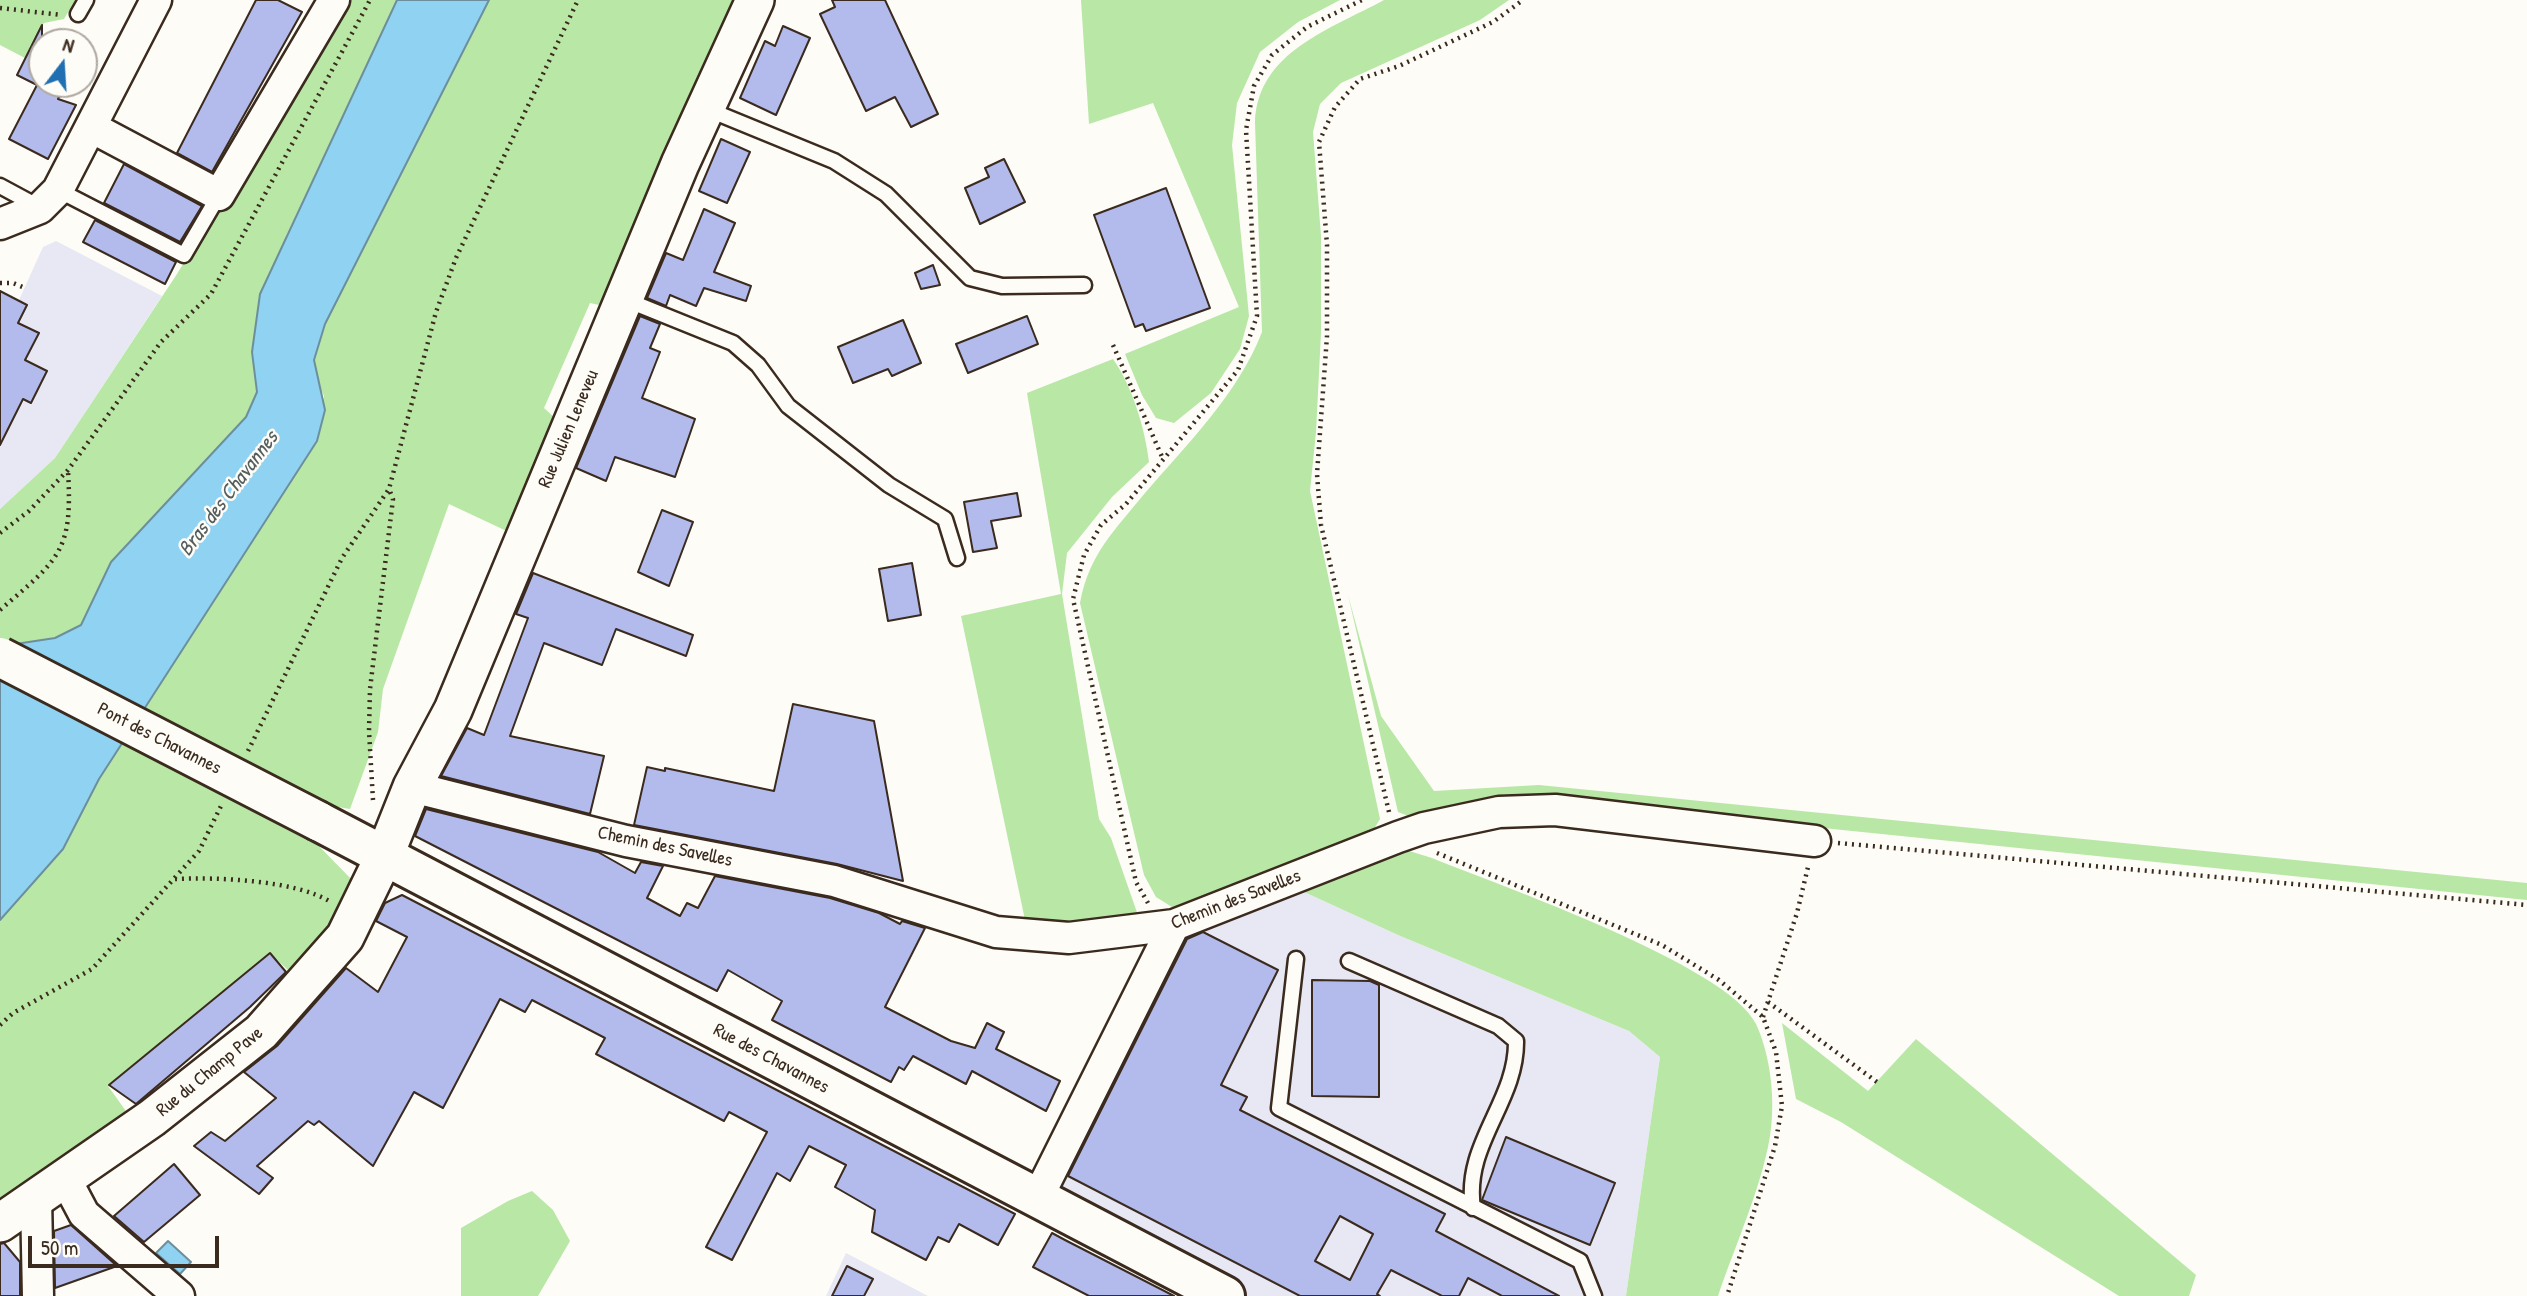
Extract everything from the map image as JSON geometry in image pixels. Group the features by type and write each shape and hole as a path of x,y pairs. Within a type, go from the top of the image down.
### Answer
{"main road":[{"name":"Pont des Chavannes","path":"0,657 318,821"},
{"name":"Rue des Chavannes","path":"318,821 389,844 1037,1199 1225,1296"}],"street":[{"path":"0,224 49,199 91,127 156,0"},
{"path":"91,127 219,195 334,0"},
{"name":"Rue Julien Leneveu","path":"389,844 412,787 453,710 623,298 755,0"},
{"name":"Chemin des Savelles","path":"412,787 626,841 834,881 996,932 1069,938 1174,926 1398,837 1424,828 1499,812 1555,810 1815,841"},
{"name":"Rue du Champ Pave","path":"30,1203 152,1118 261,1032 345,937 389,844"},
{"path":"1037,1199 1174,926"},
{"path":"38,1296 30,1203 84,1214 179,1296"}],"lane":[{"path":"78,14 86,0"},
{"path":"706,108 834,161 886,194 970,278 1002,286 1084,285"},
{"path":"0,186 49,199 184,255 219,195"},
{"path":"623,298 733,342 758,365 788,406 889,485 945,519 957,558"},
{"path":"1296,959 1279,1108 1580,1261 1594,1296"},
{"path":"1349,961 1498,1026 1516,1041 1517,1063 1474,1165 1469,1185 1473,1208"}],"path":[{"path":"0,533 29,511 68,470 162,342 211,294 370,0"},
{"path":"247,753 342,558 389,489 436,312 456,258 578,0"},
{"path":"1174,926 1152,910 1136,882 1073,599 1084,555 1101,525 1126,504 1238,370 1255,325 1257,316 1246,130 1254,86 1272,55 1307,27 1362,0"},
{"path":"1523,0 1493,22 1399,66 1360,79 1335,107 1319,142 1326,245 1327,323 1317,474 1321,525 1392,822 1398,837 1662,945 1719,980 1763,1017 1776,1052 1782,1106 1775,1146 1727,1296"},
{"path":"0,8 44,15 78,14"},
{"path":"0,283 13,283 24,288"},
{"path":"1113,345 1163,459"},
{"path":"0,610 43,573 59,554 66,540 71,509 68,470"},
{"path":"389,489 393,499 370,689 369,731 373,812 389,844"},
{"path":"0,1024 13,1013 92,969 200,851 223,802"},
{"path":"1763,1017 1797,913 1815,841 2527,905"},
{"path":"175,879 211,877 267,883 324,898 355,918"},
{"path":"1768,1002 1877,1082"}],"shaded area":[{"path":"56,241 162,296 55,458 0,509 0,304 5,294 19,300 43,247"},
{"path":"1291,886 1398,935 1629,1031 1660,1057 1626,1296 1242,1296 1045,1194 1179,934"},
{"path":"846,1253 928,1296 826,1296"}],"green space":[{"path":"0,0 75,0 64,19 44,23 41,28 28,28 28,52 25,58 0,45"},
{"path":"343,0 397,0 286,236 252,351 257,392 246,417 111,562 81,625 55,638 9,645 0,640 0,509 55,458 177,274"},
{"path":"489,0 750,0 613,308 590,303 544,408 556,419 513,534 449,504 383,689 378,732 350,809 326,805 310,837 355,883 330,931 288,970 270,953 108,1086 133,1121 0,1201 0,920 63,849 99,779 317,441 324,396 317,381 314,360 325,324"},
{"path":"1081,0 1340,0 1298,22 1260,52 1237,103 1232,145 1249,316 1240,349 1211,393 1174,423 1156,418 1142,395 1125,354 1239,307 1153,103 1089,124"},
{"path":"1384,0 1509,0 1480,20 1341,83 1320,104 1313,132 1321,236 1321,333 1310,491 1380,819 1371,834 1191,904 1172,907 1156,897 1144,875 1080,603 1090,570 1105,544 1226,397 1252,355 1262,332 1255,123 1259,99 1269,78 1300,46"},
{"path":"1113,359 1137,408 1149,462 1112,497 1067,553 1062,594 1099,819 1111,838 1140,921 1069,924 1025,920 961,616 1061,594 1027,393"},
{"path":"1348,595 1381,716 1434,791 1539,785 2527,883 2527,900 1647,810 1411,817 1398,812"},
{"path":"1393,846 1432,858 1556,907 1659,953 1703,977 1737,1001 1756,1024 1765,1048 1770,1075 1771,1128 1763,1168 1718,1296 1626,1296 1660,1057 1629,1031 1398,935 1291,886"},
{"path":"1782,1023 1868,1091 1916,1039 2196,1275 2189,1296 2119,1296 1841,1122 1796,1099"},
{"path":"532,1191 553,1210 570,1241 538,1296 461,1296 461,1228 508,1201"}],"water":[{"name":"Bras des Chavannes","path":"397,0 489,0 325,324 314,360 325,410 317,441 99,779 63,849 0,920 0,655 9,645 55,638 81,625 111,562 246,417 257,392 252,352 260,294"},
{"path":"168,1241 191,1262 180,1274 156,1253"}],"building":[{"path":"256,0 278,0 302,12 212,172 177,153"},
{"path":"832,0 885,0 938,114 911,127 895,97 866,111 820,14 835,7"},
{"path":"783,26 810,38 776,115 740,98 765,41 775,46"},
{"path":"28,53 28,80 17,75"},
{"path":"30,98 58,98 76,105 48,159 9,139"},
{"path":"721,139 750,152 727,203 699,191"},
{"path":"1004,159 1025,202 980,224 965,188 989,177 985,168"},
{"path":"124,164 202,206 180,242 104,203"},
{"path":"1166,188 1210,308 1146,331 1143,324 1135,327 1094,215"},
{"path":"704,209 735,223 714,272 751,286 746,301 704,288 696,306 670,295 666,306 647,298 666,253 683,260"},
{"path":"95,220 176,262 165,284 83,242"},
{"path":"933,265 940,285 921,289 915,273"},
{"path":"0,291 27,305 18,323 39,333 25,360 47,371 31,403 23,399 0,445"},
{"path":"640,316 660,324 650,348 660,352 642,398 695,419 675,477 615,457 606,481 576,468"},
{"path":"1027,316 1038,344 968,373 956,344"},
{"path":"903,320 921,363 892,376 888,369 853,383 838,347"},
{"path":"1017,493 1021,516 991,521 997,548 973,552 964,502"},
{"path":"662,510 693,522 669,586 638,572"},
{"path":"912,563 921,615 888,621 879,569"},
{"path":"533,573 693,635 686,656 616,629 602,665 544,643 510,736 604,756 590,814 441,776 467,728 484,735 528,618 516,614"},
{"path":"793,704 874,721 903,881 837,864 634,825 647,767 665,771 665,768 774,791"},
{"path":"426,809 598,852 635,873 641,862 663,866 647,898 680,916 687,903 698,908 715,876 830,898 879,913 900,924 902,921 925,928 885,1007 951,1041 975,1048 987,1023 1004,1032 996,1049 1060,1081 1046,1111 972,1071 966,1084 913,1056 904,1070 899,1067 891,1082 772,1020 782,1001 728,970 717,991 415,836"},
{"path":"402,895 1015,1214 998,1245 959,1224 949,1242 938,1237 926,1260 872,1232 875,1210 835,1187 846,1165 809,1146 790,1181 777,1173 732,1260 706,1247 767,1132 729,1112 724,1121 596,1054 605,1038 532,1000 525,1012 500,999 443,1108 414,1092 373,1166 319,1121 314,1125 308,1121 257,1166 273,1178 259,1194 194,1146 211,1132 225,1141 276,1098 244,1072 277,1046 346,968 378,992 407,937 376,921 385,903"},
{"path":"1203,932 1278,970 1221,1085 1247,1097 1240,1110 1445,1214 1436,1231 1559,1296 1502,1296 1468,1278 1459,1296 1442,1296 1391,1270 1377,1294 1380,1296 1300,1296 1068,1176 1187,939","holes":["1340,1216 1373,1234 1350,1280 1315,1261"]},
{"path":"270,953 286,972 250,1007 136,1104 109,1085"},
{"path":"1312,980 1370,981 1379,985 1379,1097 1312,1096"},
{"path":"1506,1137 1615,1183 1590,1245 1482,1200"},
{"path":"174,1164 200,1195 144,1242 114,1216"},
{"path":"71,1225 117,1266 55,1288 54,1231"},
{"path":"1052,1233 1174,1296 1089,1296 1033,1267"},
{"path":"4,1243 20,1262 20,1296 0,1296 0,1244"},
{"path":"847,1266 873,1279 864,1296 832,1296"}]}
